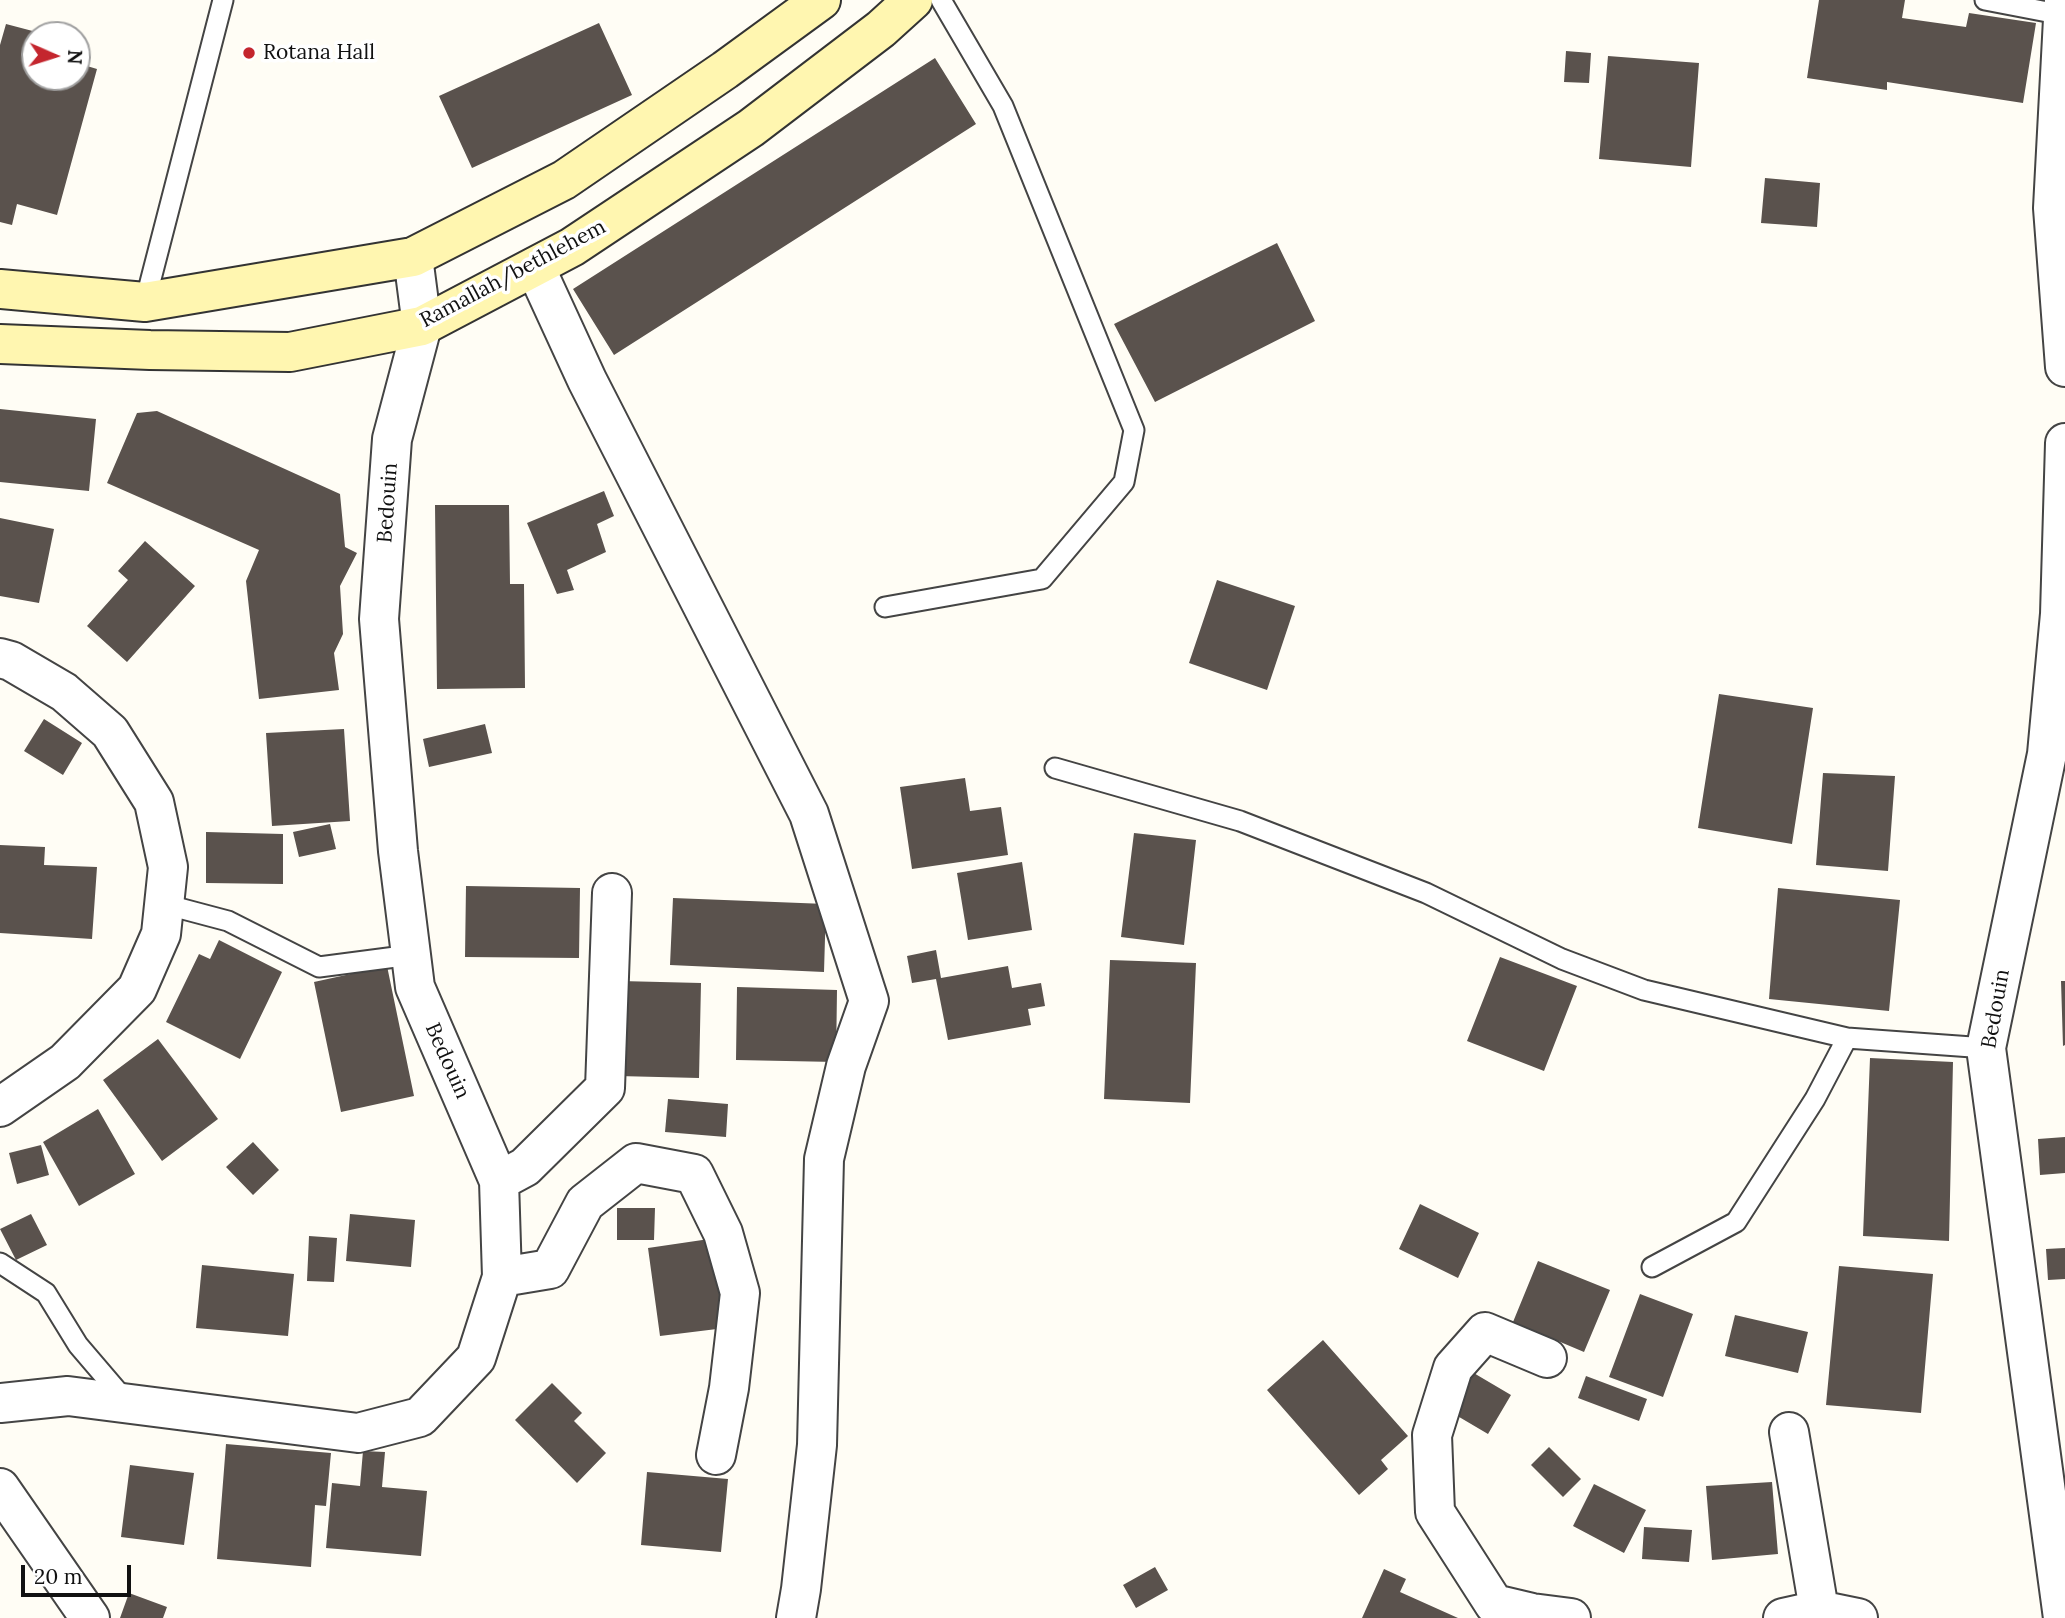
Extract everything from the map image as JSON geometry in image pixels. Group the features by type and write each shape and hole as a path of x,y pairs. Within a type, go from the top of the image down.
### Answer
{"main road":[{"path":"0,289 145,302 413,257 564,180 725,70 821,0"},
{"name":"Ramallah/bethlehem","path":"0,344 290,352 422,326 572,247 751,128 881,29 913,0"}],"street":[{"path":"2064,8 2053,208 2065,367"},
{"name":"Bedouin","path":"0,1403 68,1396 358,1433 420,1417 476,1358 502,1277 499,1181 415,987 387,732 380,619 392,439 422,326 413,257"},
{"path":"535,267 587,380 809,814 869,1001 846,1066 824,1159 817,1445 796,1618"},
{"name":"Bedouin","path":"2063,1618 1986,1048 2047,754 2060,614 2065,443"},
{"path":"0,659 11,662 64,692 110,732 154,802 168,867 162,934 137,989 65,1062 0,1107"},
{"path":"499,1181 525,1167 605,1088 612,893"},
{"path":"502,1277 550,1269 585,1203 636,1163 694,1174 723,1233 740,1293 729,1388 716,1455"},
{"path":"1547,1358 1485,1332 1453,1368 1432,1434 1435,1512 1494,1604 1571,1618"},
{"path":"1789,1432 1819,1610"},
{"path":"0,1488 90,1618"},
{"path":"1783,1618 1819,1610 1858,1618"}],"lane":[{"path":"145,302 223,0"},
{"path":"885,607 1042,579 1124,482 1134,430 1003,106 941,0"},
{"path":"1985,0 2064,8"},
{"path":"1055,768 1240,821 1426,893 1562,959 1644,990 1847,1038 1986,1048"},
{"path":"164,904 228,921 319,967 411,955"},
{"path":"1652,1267 1736,1223 1815,1099 1847,1038"},
{"path":"0,1263 46,1293 78,1345 131,1406"}],"building":[{"path":"1819,0 1905,0 1902,18 1966,27 1969,13 2036,23 2023,103 1887,82 1887,90 1807,78"},
{"path":"599,23 632,95 472,168 439,96"},
{"path":"6,24 21,28 21,91 91,91 57,215 17,204 12,225 0,222 0,45"},
{"path":"1566,51 1591,53 1589,83 1564,82"},
{"path":"1608,56 1699,63 1691,167 1599,159"},
{"path":"935,58 976,124 614,355 573,289"},
{"path":"91,67 97,69 91,91"},
{"path":"1765,178 1820,183 1817,227 1761,223"},
{"path":"1277,243 1315,321 1155,402 1114,324"},
{"path":"0,409 96,419 89,491 0,482"},
{"path":"157,411 340,494 345,547 357,553 340,586 343,634 334,653 339,690 259,699 246,581 259,550 107,483 137,413"},
{"path":"604,491 614,516 597,524 606,552 567,570 574,590 557,594 527,523"},
{"path":"435,505 509,505 510,584 524,584 525,688 437,689"},
{"path":"0,518 54,529 39,603 0,596"},
{"path":"145,541 195,586 127,662 87,626 128,580 118,571"},
{"path":"1217,580 1295,606 1267,690 1189,663"},
{"path":"1719,694 1813,708 1792,844 1698,828"},
{"path":"44,719 82,743 63,775 24,751"},
{"path":"485,724 492,753 429,767 423,739"},
{"path":"344,729 350,821 272,826 266,733"},
{"path":"1823,773 1895,776 1888,871 1816,865"},
{"path":"965,778 970,811 1001,807 1008,855 912,869 900,787"},
{"path":"330,824 336,849 299,857 293,832"},
{"path":"206,832 283,834 283,884 206,883"},
{"path":"1134,833 1196,840 1184,945 1121,937"},
{"path":"0,845 45,847 44,865 97,867 92,939 0,933"},
{"path":"1022,862 1032,930 968,940 957,873"},
{"path":"466,886 580,888 579,958 465,957"},
{"path":"1778,888 1900,900 1889,1011 1769,999"},
{"path":"673,898 826,904 824,972 670,965"},
{"path":"219,940 282,972 240,1059 166,1022 199,954 210,959"},
{"path":"936,950 941,978 1008,966 1012,988 1041,983 1045,1006 1028,1009 1031,1025 948,1040 936,979 912,983 907,956"},
{"path":"1500,957 1577,986 1544,1071 1467,1041"},
{"path":"1110,960 1196,963 1190,1103 1104,1099"},
{"path":"387,966 414,1096 341,1112 314,982"},
{"path":"620,981 701,983 699,1078 618,1076"},
{"path":"2061,981 2065,981 2063,1046"},
{"path":"737,987 837,990 836,1062 736,1060"},
{"path":"158,1039 218,1119 162,1161 103,1080"},
{"path":"1870,1058 1953,1062 1949,1241 1863,1236"},
{"path":"668,1099 728,1104 726,1137 665,1132"},
{"path":"98,1109 135,1174 79,1206 43,1142"},
{"path":"2065,1137 2065,1173 2040,1175 2038,1139"},
{"path":"253,1142 279,1170 253,1195 226,1167"},
{"path":"41,1145 49,1175 17,1184 9,1153"},
{"path":"1420,1204 1479,1233 1458,1278 1399,1249"},
{"path":"617,1208 655,1208 654,1240 617,1240"},
{"path":"31,1214 47,1245 16,1260 0,1229"},
{"path":"350,1214 415,1220 411,1267 346,1261"},
{"path":"309,1236 337,1238 334,1282 307,1281"},
{"path":"716,1238 725,1328 660,1336 648,1248"},
{"path":"2065,1248 2065,1279 2048,1280 2046,1249"},
{"path":"1538,1261 1610,1290 1584,1352 1513,1322"},
{"path":"202,1265 294,1274 288,1336 196,1328"},
{"path":"1839,1266 1933,1274 1921,1413 1826,1405"},
{"path":"1640,1294 1693,1314 1663,1397 1609,1377"},
{"path":"1735,1315 1808,1332 1798,1373 1725,1356"},
{"path":"1323,1340 1408,1436 1381,1460 1388,1469 1359,1495 1267,1390"},
{"path":"1472,1372 1511,1395 1488,1434 1449,1411"},
{"path":"1586,1376 1647,1399 1639,1421 1578,1398"},
{"path":"552,1383 582,1413 574,1421 606,1453 577,1483 515,1420"},
{"path":"226,1444 331,1453 326,1506 315,1505 311,1567 217,1559"},
{"path":"1549,1447 1581,1479 1563,1497 1531,1465"},
{"path":"363,1451 385,1452 382,1487 427,1491 421,1556 326,1548 332,1483 360,1486"},
{"path":"130,1465 194,1473 184,1545 121,1537"},
{"path":"647,1472 728,1479 721,1552 641,1545"},
{"path":"1772,1482 1778,1554 1712,1560 1706,1486"},
{"path":"1594,1484 1646,1510 1624,1553 1573,1526"},
{"path":"1644,1527 1692,1530 1689,1562 1642,1559"},
{"path":"1155,1567 1168,1590 1136,1608 1123,1585"},
{"path":"1384,1569 1406,1579 1400,1592 1458,1618 1362,1618"},
{"path":"129,1593 167,1607 163,1618 120,1618"}],"place":[{"name":"Rotana Hall","path":"249,53"}]}
